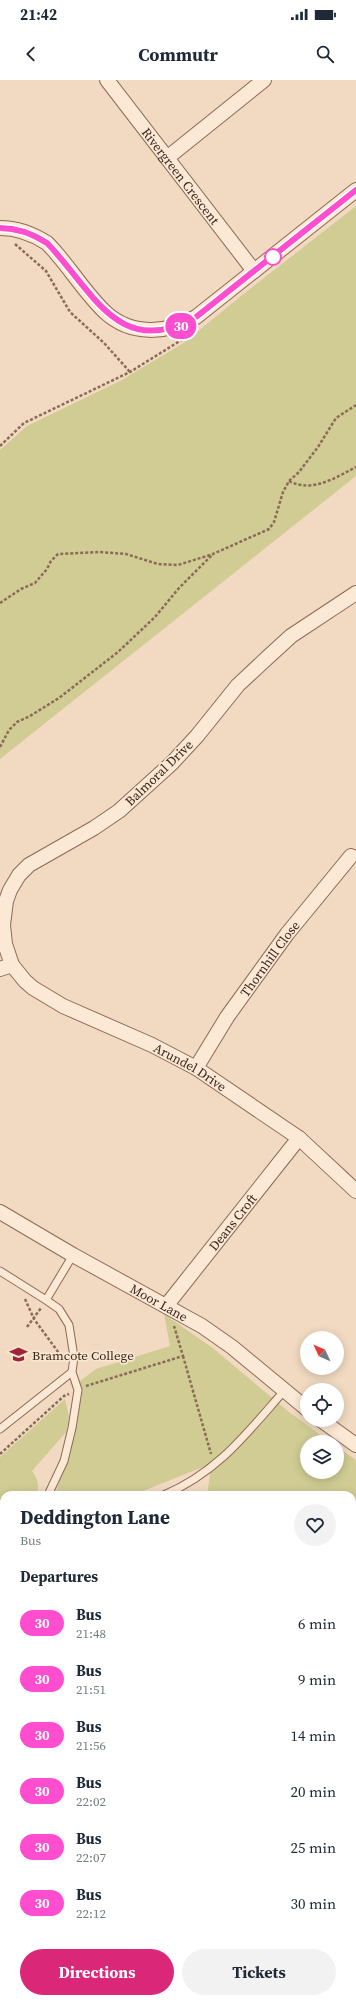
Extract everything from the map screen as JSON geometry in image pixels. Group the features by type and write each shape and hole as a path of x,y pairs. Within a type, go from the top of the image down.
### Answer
{"street":[{"name":"Rivergreen Crescent","path":"107,80 254,271"},
{"path":"167,158 264,80"},
{"path":"0,228 15,229 38,237 47,243 106,313 125,325 149,331 182,326 196,317 356,190"},
{"name":"Balmoral Drive","path":"6,967 6,944 3,925 6,902 10,890 19,875 29,865 45,854 94,828 124,806 172,763 197,736 238,685 267,658 291,636 356,593"},
{"name":"Thornhill Close","path":"196,1068 227,1017 287,934 352,856"},
{"name":"Arundel Drive","path":"6,967 42,995 152,1045 196,1068 299,1138 355,1189"},
{"name":"Deans Croft","path":"169,1307 299,1138"},
{"name":"Moor Lane","path":"0,1212 73,1255 169,1307 219,1337 300,1404"},
{"path":"331,1427 356,1445"}],"lane":[{"path":"46,1300 73,1255"},
{"path":"0,1271 59,1309 69,1325 74,1357 72,1372 78,1390 72,1428 64,1461 50,1491"},
{"path":"0,1429 72,1372"},
{"path":"173,1491 187,1485 215,1466 230,1452 284,1391"}],"path":[{"path":"12,241 46,271 70,312 104,342 130,372"},
{"path":"0,446 24,423 130,372 189,334"},
{"path":"0,603 21,589 35,583 58,554 99,552 126,554 158,564 178,565 213,554 269,529 274,522 283,492 289,481 299,472 315,452 336,418 356,405"},
{"path":"289,481 306,486 318,485 356,467"},
{"path":"0,747 9,730 17,722 30,716 59,698 118,652 155,617 180,588 213,554"},
{"path":"17,1282 34,1319 72,1372"},
{"path":"27,1327 46,1300"},
{"path":"169,1307 215,1466"},
{"path":"0,1454 64,1396 87,1385 122,1373 183,1356"}],"shaded area":[{"path":"356,206 356,476 0,759 0,450 27,426 120,381 185,342"},
{"path":"164,1314 214,1349 300,1420 300,1427 310,1427 320,1435 300,1435 300,1479 344,1479 344,1452 356,1460 356,1491 208,1491 210,1475 208,1465 143,1491 56,1491 76,1429 80,1381 96,1369 170,1346"},
{"path":"65,1399 69,1416 67,1431 32,1471 38,1483 37,1491 0,1491 0,1457"}],"bus line":[{"name":"30","path":"0,228 15,229 38,237 47,243 57,253 106,313 125,325 149,331 182,326 196,317 356,190"}],"place":[{"name":"Bramcote College","path":"19,1355"}]}
